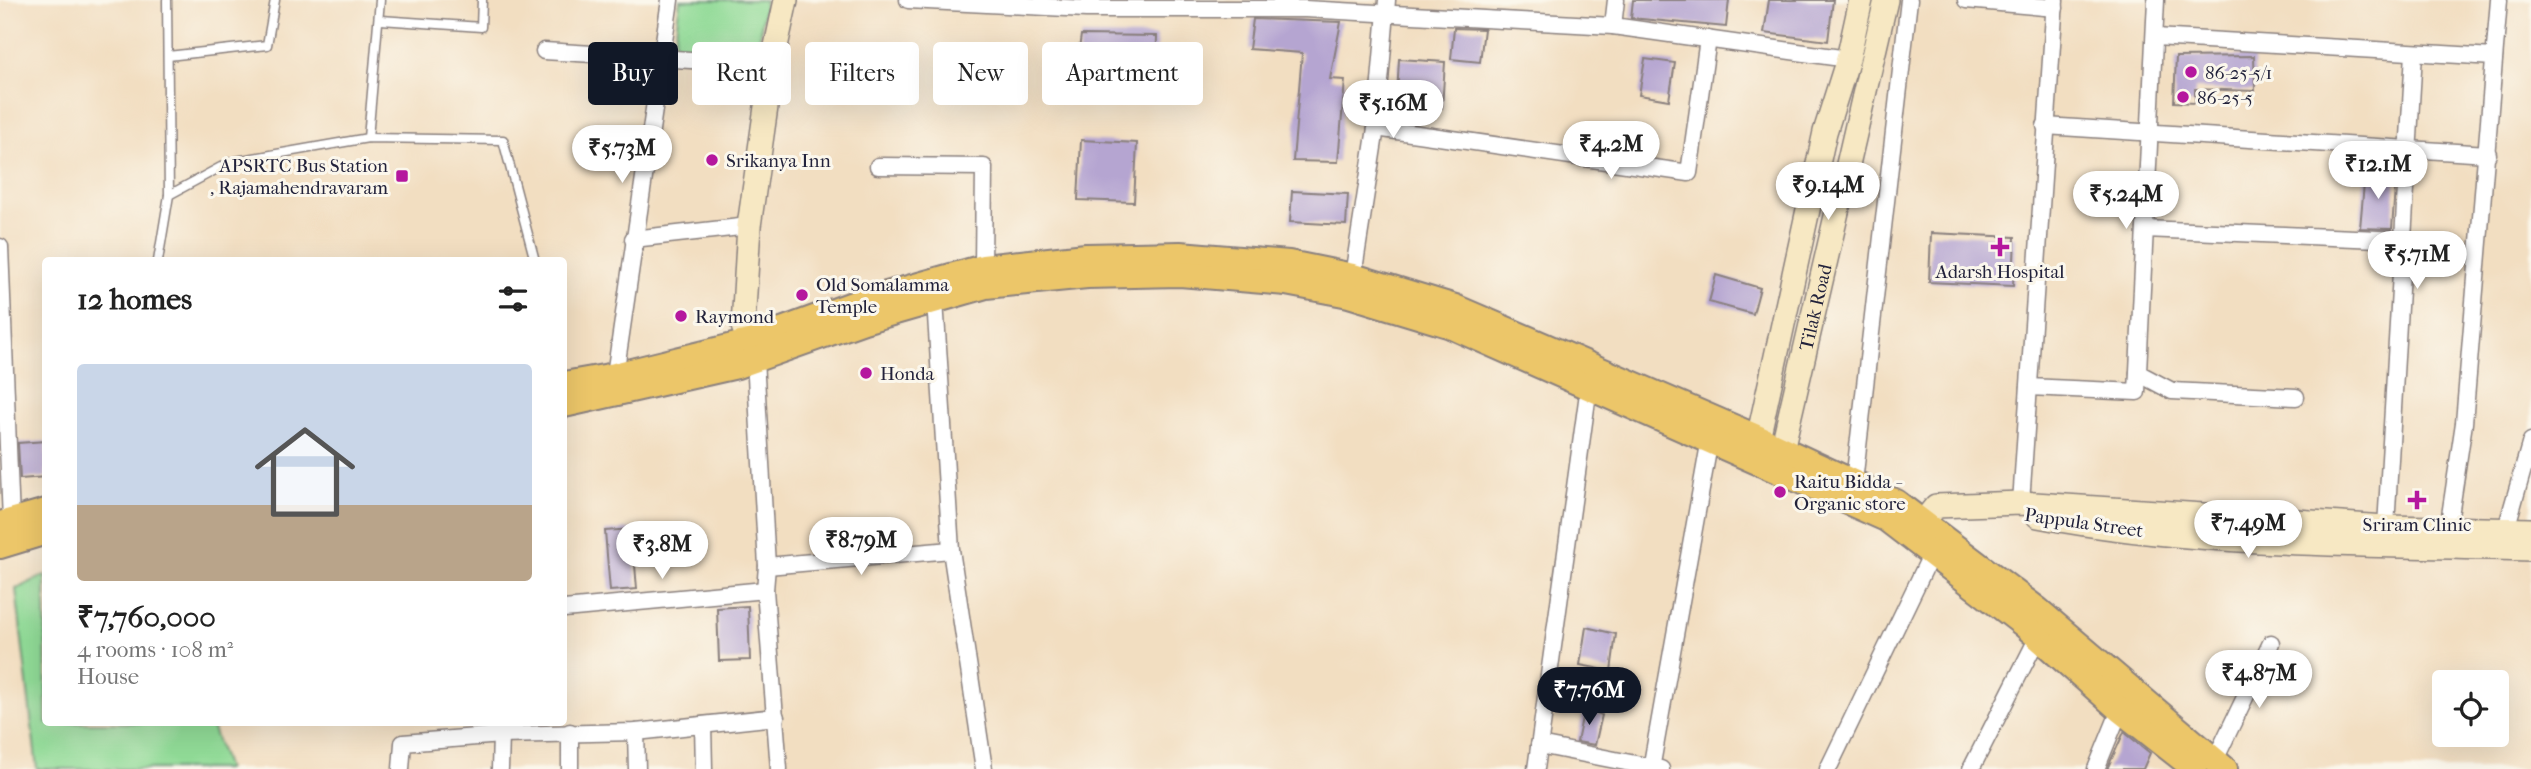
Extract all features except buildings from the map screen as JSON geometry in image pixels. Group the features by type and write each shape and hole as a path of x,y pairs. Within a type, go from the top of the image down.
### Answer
{"main road":[{"path":"567,387 620,394 752,351 858,302 983,267 1086,256 1180,254 1289,263 1353,276 1455,307 1780,459 1886,519 1917,530 2037,609 2212,766"},
{"path":"567,387 615,375 752,351 830,332 986,286 1087,276 1180,274 1286,283 1349,295 1448,325 1710,439 1756,448"},
{"path":"1780,459 1854,482 1896,502 1932,553 2038,637 2120,710 2212,766"},
{"path":"6,522 42,512"},
{"path":"0,546 42,533"}],"street":[{"path":"664,42 670,0"},
{"path":"777,42 786,0"},
{"path":"908,0 1086,9 1387,6 1613,26 1848,60"},
{"path":"1613,26 1616,0"},
{"name":"Tilak Road","path":"1756,448 1825,132 1848,60 1861,0"},
{"name":"Tilak Road","path":"1780,459 1886,0"},
{"path":"1854,482 1909,0"},
{"path":"1966,0 2055,4 2021,503"},
{"path":"2029,387 2137,392 2156,0"},
{"path":"2448,529 2464,423 2499,0"},
{"path":"1353,276 1376,128 1387,6"},
{"path":"2155,37 2494,57"},
{"path":"1376,128 1689,173 1708,39"},
{"path":"544,51 588,54"},
{"path":"2386,527 2414,53"},
{"path":"615,375 632,239 654,105"},
{"path":"766,105 749,226 743,326 752,351 767,566 765,590 779,769"},
{"path":"2045,125 2150,134 2488,154"},
{"path":"878,166 984,167 983,267"},
{"path":"632,239 749,226"},
{"path":"2145,229 2402,240"},
{"path":"0,247 6,522"},
{"path":"935,300 951,550 984,769"},
{"path":"2138,373 2172,391 2296,397"},
{"path":"1536,769 1589,386"},
{"path":"1539,745 1655,768 1710,439"},
{"path":"2506,529 2531,441"},
{"name":"Pappula Street","path":"1917,530 1936,506 2021,503 2386,527 2531,530"},
{"name":"Pappula Street","path":"1973,504 2097,527 2307,542 2531,550"},
{"path":"767,566 951,550"},
{"path":"1828,769 1932,553"},
{"path":"567,609 765,590"},
{"path":"1971,769 2038,637"},
{"path":"2212,766 2271,643"},
{"path":"2096,769 2120,710"},
{"path":"401,769 403,743 501,735 636,732 776,717"},
{"path":"703,725 704,769"},
{"path":"570,732 570,769"},
{"path":"636,732 637,769"},
{"path":"500,769 501,735"}],"lane":[{"path":"159,257 169,195 167,0"},
{"path":"168,57 267,45 275,0"},
{"path":"368,138 381,20 380,0"},
{"path":"381,20 481,27 482,0"},
{"path":"169,195 230,162 368,138 503,141 534,257"}],"green space":[{"path":"680,0 765,0 759,42 692,42 692,49 678,48 678,42 675,42"},
{"path":"42,576 42,726 212,726 227,769 37,769 16,589"}],"place":[{"name":"86-25-5/1","path":"2191,72"},
{"name":"86-25-5","path":"2183,97"},
{"name":"Srikanya Inn","path":"712,160"},
{"name":"APSRTC Bus Station , Rajamahendravaram","path":"402,176"},
{"name":"Adarsh Hospital","path":"2000,247"},
{"name":"Old Somalamma Temple","path":"802,295"},
{"name":"Raymond","path":"681,316"},
{"name":"Honda","path":"866,373"},
{"name":"Raitu Bidda - Organic store","path":"1780,492"},
{"name":"Sriram Clinic","path":"2417,500"}]}
